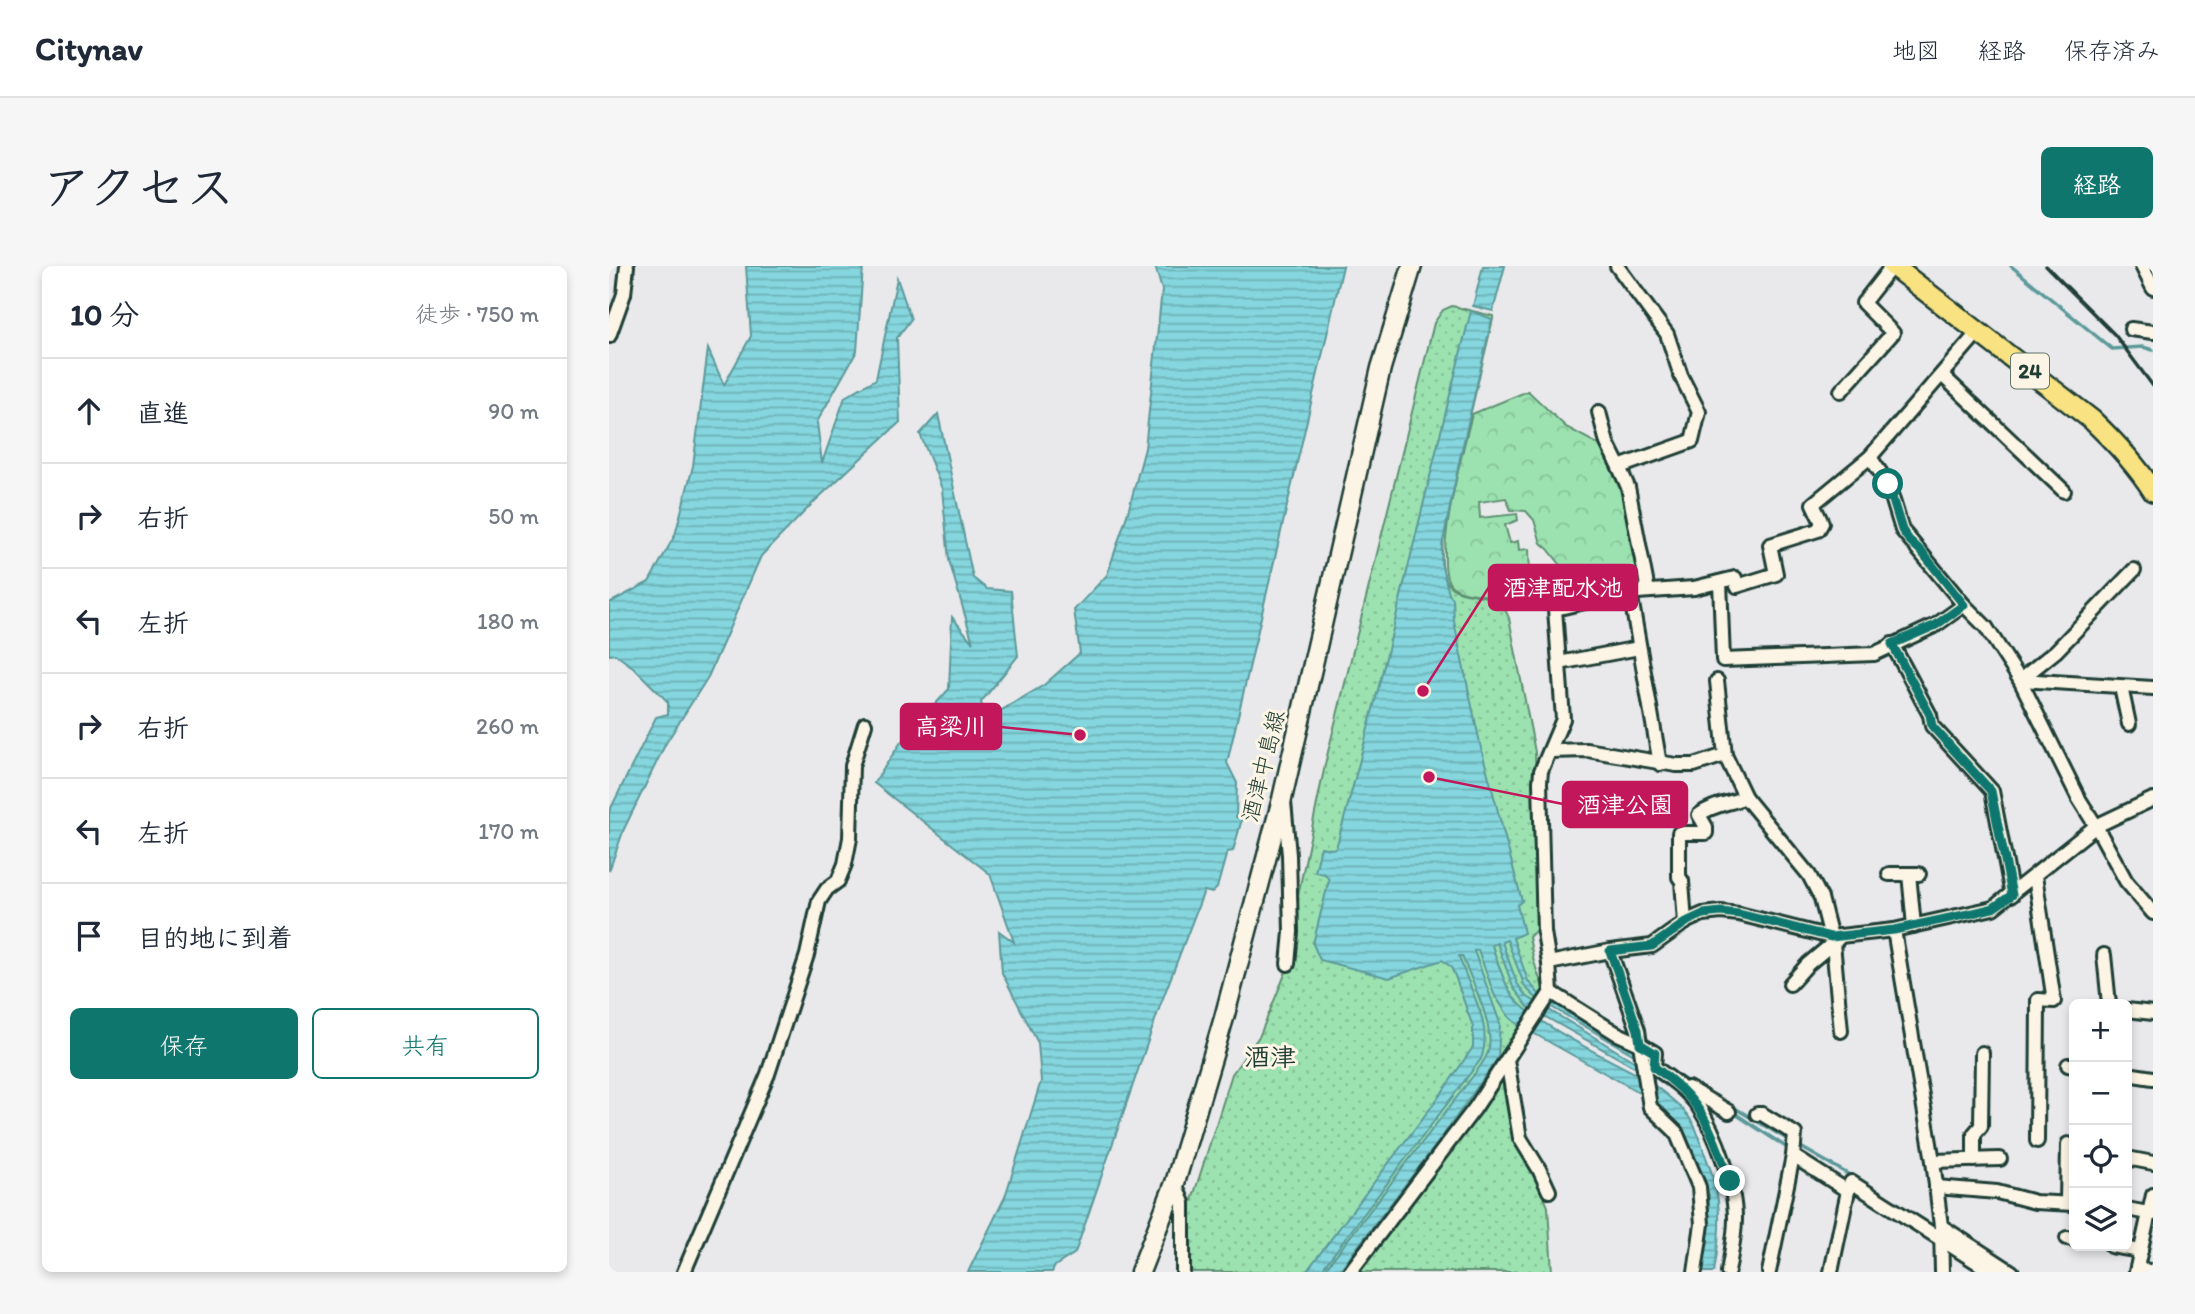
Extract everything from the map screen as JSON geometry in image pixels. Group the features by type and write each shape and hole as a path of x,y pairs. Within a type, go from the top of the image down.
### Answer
{"main road":[{"path":"1386,352 1402,266"},
{"name":"酒津中島線","path":"1140,1272 1175,1183 1224,1018 1282,799 1386,352 1412,266"},
{"name":"24","path":"1893,266 2092,420 2116,442 2153,491"}],"street":[{"path":"609,336 624,294 627,266"},
{"path":"1616,266 1667,334 1681,376 1699,412 1692,441 1619,467"},
{"path":"1841,391 1893,333 1863,303 1893,266"},
{"path":"2142,266 2153,288"},
{"path":"2131,329 2153,332"},
{"path":"1350,1272 1475,1108 1549,994 1549,963 1544,932 1540,782 1541,771 1563,719 1555,609 1630,592 1694,588 1735,578 1737,586 1776,574 1770,545 1818,530 1822,523 1813,504 1870,457 1979,331"},
{"path":"1942,375 2064,491"},
{"path":"1599,412 1608,443 1628,487 1648,591"},
{"path":"1870,457 1888,484 1902,530 1964,605 1986,627 2020,680 2079,799 2126,881 2153,913"},
{"path":"2020,680 2056,651 2134,570"},
{"path":"1720,582 1723,660 1874,654 1936,625 1964,605"},
{"path":"1630,592 1660,764"},
{"path":"1892,644 1930,715 1932,726 1991,791 2012,895"},
{"path":"1559,663 1639,648"},
{"path":"2020,680 2153,688"},
{"path":"1717,681 1725,755 1745,797 1809,875 1821,898 1835,939 1841,1031"},
{"path":"2121,687 2129,724"},
{"path":"684,1272 768,1074 807,955 819,901 827,889 838,881 845,864 850,838 852,766 865,724"},
{"path":"1551,751 1587,750 1660,764 1694,765 1725,755"},
{"path":"1685,923 1682,881 1679,877 1679,833 1706,833 1706,827 1699,815 1707,808 1733,803 1745,797"},
{"path":"1282,799 1286,808 1289,855 1291,932 1287,964"},
{"path":"1549,963 1652,946 1703,914 1739,914 1835,939 1894,930 1993,908 2096,825 2153,799"},
{"path":"1889,874 1914,874 1914,926"},
{"path":"2035,876 2054,1001 2039,1000 2037,1142"},
{"path":"1894,930 1933,1161 1941,1226 1942,1272"},
{"path":"1790,984 1835,939"},
{"path":"1610,951 1638,1030 1650,1107 1676,1132 1699,1187 1702,1224 1695,1272"},
{"path":"2104,955 2108,999"},
{"path":"1549,994 1655,1053 1654,1067 1729,1112"},
{"path":"2132,1011 2153,1013"},
{"path":"1974,1160 1974,1134 1982,1126 1982,1053"},
{"path":"1507,1060 1520,1138 1539,1168 1549,1191"},
{"path":"2132,1075 2153,1078"},
{"path":"1667,1076 1697,1105 1707,1121 1730,1181 1735,1219 1728,1272"},
{"path":"1757,1114 1762,1114 1795,1134 1793,1156 1769,1272"},
{"path":"2068,1144 2070,1188"},
{"path":"1793,1156 1849,1186 1992,1272"},
{"path":"1933,1161 2000,1159"},
{"path":"2132,1159 2153,1163"},
{"path":"1175,1183 1183,1203 1183,1272"},
{"path":"1831,1272 1849,1186"},
{"path":"1936,1187 1997,1192 2035,1202 2069,1203"},
{"path":"2153,1195 2136,1270 2153,1272"},
{"path":"2132,1210 2151,1213"},
{"path":"1941,1226 2012,1272"},
{"path":"2132,1250 2141,1251"}],"green space":[{"path":"1452,306 1493,316 1493,319 1446,528 1442,548 1443,568 1450,586 1457,591 1495,600 1509,618 1535,752 1540,926 1529,937 1545,994 1475,1099 1344,1272 1186,1272 1187,1216 1232,1074 1260,1035 1288,967 1294,915 1326,760 1434,323 1443,310"},
{"path":"1528,391 1566,427 1605,448 1624,490 1641,587 1628,588 1619,579 1601,582 1571,578 1541,543 1534,520 1526,511 1511,510 1506,498 1479,502 1480,518 1517,514 1518,520 1505,525 1510,543 1518,541 1519,550 1529,549 1530,577 1506,583 1509,601 1503,603 1453,587 1447,576 1447,532 1472,414"},
{"path":"1504,1077 1548,1207 1552,1272 1355,1272"}],"water":[{"path":"746,266 863,266 857,351 817,422 822,463 845,397 876,379 897,278 911,319 897,338 900,422 816,500 761,556 708,677 666,743 624,829 609,871 609,812 656,717 668,714 668,702 634,668 615,654 609,655 609,603 649,582 675,535 693,466 708,349 724,385 751,336"},
{"path":"1155,266 1343,266 1227,763 1237,783 1236,817 1242,819 1233,851 1227,852 1217,888 1212,893 1204,891 1160,1006 1075,1253 1055,1266 1052,1272 968,1272 1005,1197 1041,1081 1038,1043 1002,973 999,931 1014,942 990,874 874,783 901,742 949,689 952,617 973,643 949,560 942,489 920,434 938,414 973,578 987,589 1011,591 1018,656 981,702 985,720 1044,685 1080,653 1074,610 1107,575 1145,448 1162,290"},
{"path":"1483,266 1505,266 1493,311 1473,306"},
{"path":"1471,311 1492,319 1460,458 1441,563 1449,594 1453,599 1454,621 1481,748 1522,901 1517,905 1524,933 1513,938 1528,981 1539,994 1636,1049 1636,1056 1536,998 1525,987 1507,940 1502,942 1517,983 1526,996 1637,1063 1638,1069 1528,1007 1513,987 1497,943 1492,945 1506,984 1521,1006 1552,1028 1640,1076 1642,1094 1517,1024 1494,994 1478,950 1474,951 1500,1023 1498,1058 1439,1141 1338,1272 1323,1272 1487,1055 1490,1042 1486,1017 1462,956 1459,956 1482,1020 1484,1046 1481,1059 1320,1272 1306,1272 1441,1094 1473,1047 1473,1027 1455,976 1451,967 1442,960 1389,978 1320,960 1313,944 1329,880 1325,874 1315,872 1321,847 1336,848 1372,714"},
{"path":"1650,1082 1676,1103 1692,1122 1712,1174 1719,1215 1714,1272 1702,1272 1708,1240 1709,1195 1686,1135 1655,1103"}],"waterway":[{"path":"2011,266 2112,349 2143,347 2153,350"},
{"path":"1648,1072 1677,1092 1697,1115"},
{"path":"1671,1072 1692,1084"},
{"path":"1723,1101 1792,1142"},
{"path":"1731,1111 1792,1151"},
{"path":"1799,1146 1853,1177"}],"railway":[{"path":"2046,266 2115,335 2153,386"}],"place":[{"name":"酒津配水池","path":"1423,691"},
{"name":"高梁川","path":"1080,735"},
{"name":"酒津公園","path":"1429,777"}],"district":[{"name":"酒津","path":"1270,1057"}],"route":[{"path":"1730,1181 1707,1121 1697,1105 1686,1092 1654,1067 1655,1053 1640,1044 1638,1030 1610,951 1652,946 1703,914 1739,914 1831,937 1894,930 1973,913 1993,908 2012,895 1991,791 1932,726 1930,715 1892,644 1936,625 1964,605 1902,530 1888,484"}]}
